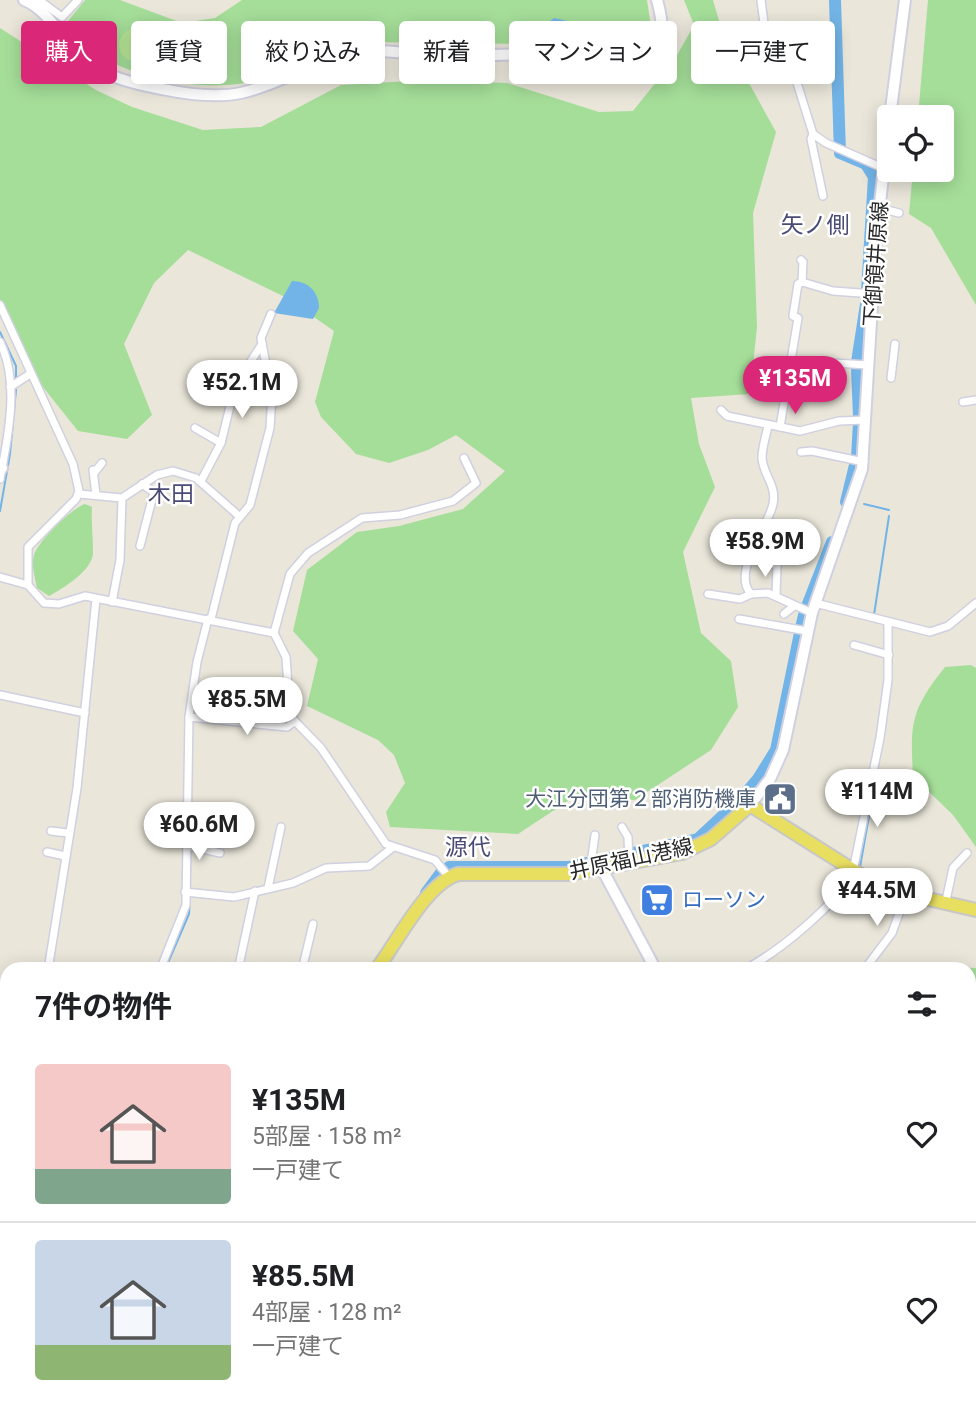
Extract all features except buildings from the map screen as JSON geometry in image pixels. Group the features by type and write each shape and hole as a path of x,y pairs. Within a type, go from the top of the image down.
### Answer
{"main road":[{"path":"24,0 43,12 77,54 103,71 162,89 207,94 239,93 329,59 373,51 460,56 545,56 606,72 628,73 647,66 660,47 663,26 657,0"},
{"name":"下御領井原線","path":"891,105 905,0"},
{"name":"下御領井原線","path":"750,804 773,774 783,750 807,631 857,492 859,461 867,420 882,182"},
{"path":"750,804 853,870 906,894 976,910"},
{"name":"井原福山港線","path":"449,877 458,874 546,874 629,857 682,853 700,846 725,829 750,804"},
{"path":"593,866 651,962"},
{"path":"384,962 430,894 449,877"}],"street":[{"path":"39,0 62,17 78,0"},
{"path":"761,0 765,31 793,70 816,136 813,147 823,196"},
{"path":"816,136 877,165"},
{"path":"879,208 899,213"},
{"path":"780,427 798,318 793,316 798,285 802,282 801,260"},
{"path":"802,282 833,291 874,294"},
{"path":"0,305 73,464 79,495"},
{"path":"163,962 185,910 189,717 197,662 239,516 250,505 272,417 271,387 262,344 262,333 271,314"},
{"path":"0,342 9,361 10,387 1,471"},
{"path":"201,481 221,443 234,386 262,344"},
{"path":"891,378 895,344"},
{"path":"816,362 869,365"},
{"path":"10,387 30,374"},
{"path":"962,402 976,400"},
{"path":"721,410 727,416 800,431 839,421 867,420"},
{"path":"751,594 746,589 745,573 773,504 773,484 762,459 768,426"},
{"path":"195,428 221,443"},
{"path":"801,452 812,451 859,461"},
{"path":"449,877 435,860 392,848 381,838 321,748 294,723 290,716 286,657 274,633 286,585 301,558 362,518 400,515 456,500 476,483 464,458"},
{"path":"96,495 94,471 102,463"},
{"path":"27,585 28,547 79,495 122,498 165,471 201,481 219,502 239,516"},
{"path":"140,546 154,492 142,484"},
{"path":"112,602 120,560 122,498"},
{"path":"772,564 776,565 778,573 776,596"},
{"path":"0,579 27,585 44,603 58,604 85,596 274,633"},
{"path":"708,594 740,599 751,594 776,596 794,606 924,631 938,631 976,603"},
{"path":"49,962 77,788 96,599"},
{"path":"784,614 794,606"},
{"path":"739,619 807,631"},
{"path":"755,962 827,907 846,886 853,870 880,738 888,655 888,623"},
{"path":"854,645 888,655"},
{"path":"0,695 85,713"},
{"path":"189,717 287,727 294,723"},
{"path":"268,888 281,827"},
{"path":"622,827 628,837 629,857"},
{"path":"51,831 68,833"},
{"path":"593,866 595,835"},
{"path":"185,845 220,853"},
{"path":"186,892 234,897 293,883 326,868 369,866 392,848"},
{"path":"47,852 65,856"},
{"path":"946,905 953,868 967,853"},
{"path":"240,962 255,891"},
{"path":"870,962 892,933 906,894"},
{"path":"304,962 313,924"}],"green space":[{"path":"85,0 120,0 177,21 131,21 131,70 117,64 117,21 68,21"},
{"path":"242,0 647,0 650,21 509,21 509,44 495,44 495,21 399,21 399,42 385,42 385,21 241,21 241,83 231,85 197,84 227,84 227,21 195,21 215,18"},
{"path":"684,0 713,0 719,21 692,21"},
{"path":"928,0 976,0 976,305 931,228 909,214 912,182 954,182 954,105 919,105"},
{"path":"0,28 21,42 21,84 87,84 132,107 203,130 261,127 341,85 399,82 399,84 507,83 599,112 633,111 654,84 677,84 677,55 691,30 691,84 749,84 776,132 753,213 757,327 750,394 691,398 699,444 715,487 683,552 701,633 731,661 738,707 711,750 635,800 574,797 518,834 390,827 386,812 405,783 394,755 378,740 307,706 318,659 293,631 307,570 357,532 399,526 463,509 505,471 456,435 428,450 389,463 356,454 321,417 315,402 334,331 285,297 188,250 154,283 124,344 152,415 127,439 78,431 31,372 0,299"},
{"path":"129,30 131,60 123,57 119,45 123,33"},
{"path":"85,504 92,507 92,558 77,578 49,596 37,588 34,555 56,526"},
{"path":"971,665 976,668 976,847 953,815 913,776 912,758 915,717 925,695 945,667"}],"water":[{"path":"292,281 308,285 315,292 319,308 313,319 274,313"}],"waterway":[{"path":"835,0 840,153 866,164 874,177 867,291"},
{"path":"857,362 867,298"},
{"path":"0,332 16,366 16,378"},
{"path":"857,368 859,417"},
{"path":"0,511 10,454 16,390"},
{"path":"846,502 857,457 859,423"},
{"path":"864,504 889,510"},
{"path":"874,615 889,516"},
{"path":"806,609 832,542"},
{"path":"801,628 804,615"},
{"path":"449,867 568,867 698,839 741,799 758,779 776,750 800,633"},
{"path":"860,867 879,760"},
{"path":"426,893 443,870"},
{"path":"815,922 846,895 855,880"},
{"path":"168,962 189,914 190,897"}],"place":[{"name":"大江分団第２部消防機庫","path":"780,799"},
{"name":"ローソン","path":"657,900"}],"district":[{"name":"矢ノ側","path":"815,225"},
{"name":"木田","path":"171,494"},
{"name":"源代","path":"468,847"}]}
